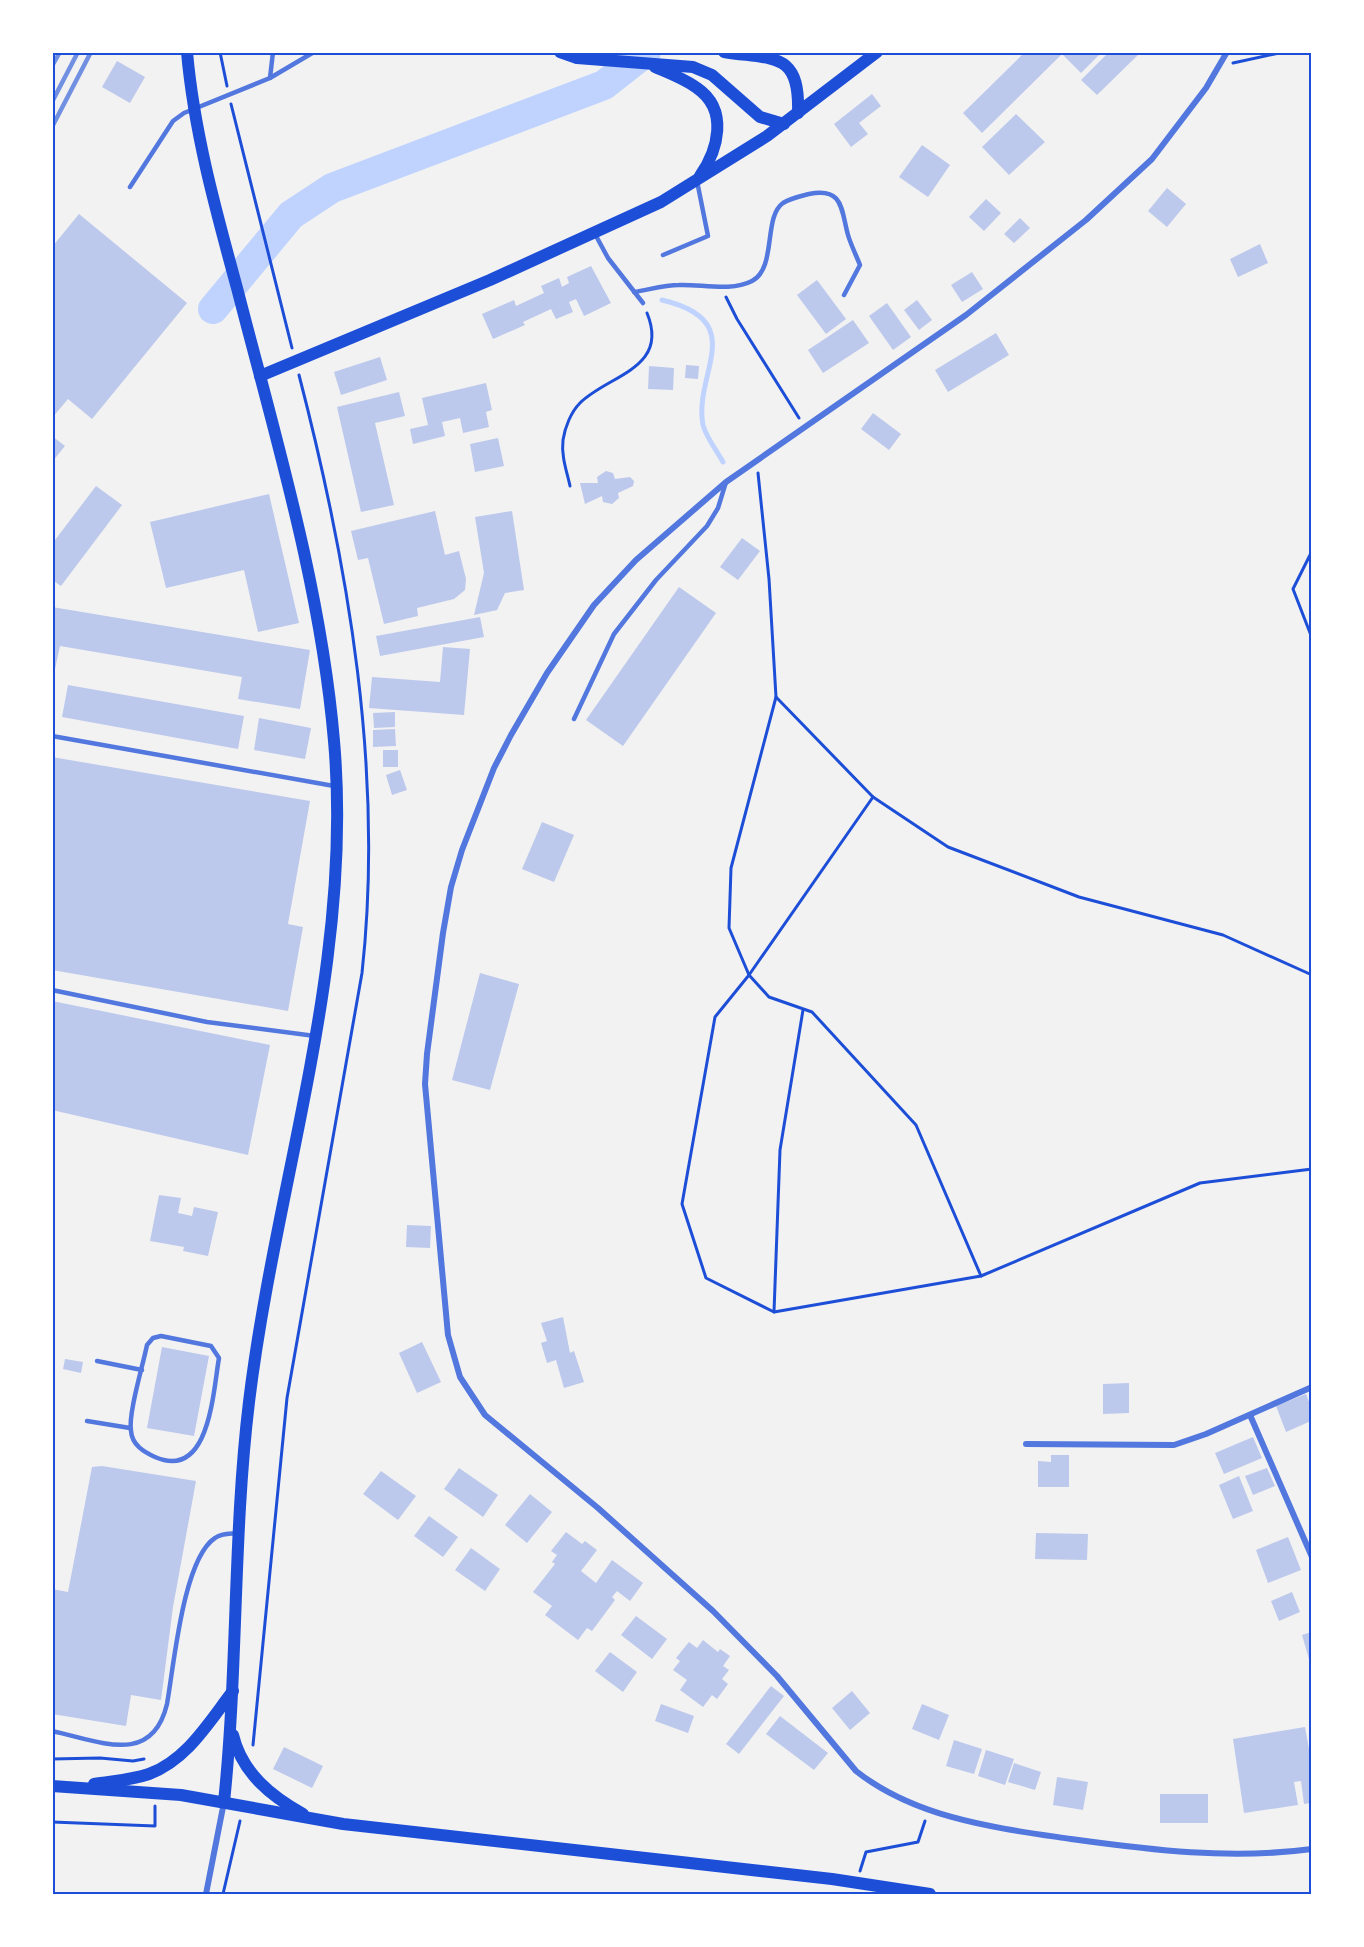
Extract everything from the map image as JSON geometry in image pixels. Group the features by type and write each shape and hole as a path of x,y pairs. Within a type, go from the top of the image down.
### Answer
{"main road":[{"path":"187,52 194,109 225,244 309,576 329,688 337,786 338,864 329,957 317,1036 276,1235 257,1347 243,1462 232,1725 224,1802"},
{"path":"560,52 577,58 654,66 681,65 703,70 720,81 752,112 784,124"},
{"path":"724,52 773,60 788,67 798,87 798,113"},
{"path":"260,376 595,234 697,181 784,124 877,52"},
{"path":"654,66 704,92 713,107 718,129 717,146 697,181"},
{"path":"79,1788 147,1775 174,1761 194,1741 233,1691"},
{"path":"232,1725 238,1751 256,1779 273,1796 311,1820"},
{"path":"52,1786 181,1795 311,1820 857,1883 930,1894"}],"street":[{"path":"1227,52 1206,88 1152,159 1086,220 966,315 804,427 757,463 726,482 614,583 570,639 511,735 494,768 462,850 451,886 443,933 425,1084 450,1348 467,1392 485,1415 598,1508 713,1611 777,1676 856,1771 866,1779 929,1811 993,1826 1165,1852 1223,1854 1311,1849"},
{"path":"1026,1444 1174,1445 1250,1415 1311,1387"},
{"path":"1250,1415 1311,1557"},
{"path":"206,1894 224,1802"}],"lane":[{"path":"270,78 273,52"},
{"path":"130,187 173,121 194,109 270,78 314,52"},
{"path":"663,255 708,236 697,181"},
{"path":"634,292 676,285 722,286 751,281 759,275 763,268 775,215 782,204 796,197 824,192 833,195 841,206 848,236 860,265 844,295"},
{"path":"595,234 608,258 643,303"},
{"path":"574,719 614,634 656,580 707,526 718,508 726,482"},
{"path":"52,736 337,786"},
{"path":"52,990 207,1022 317,1036"},
{"path":"161,1336 211,1346 219,1358 204,1439 195,1451 182,1459 157,1458 135,1443 130,1428 147,1345 153,1338 161,1336"},
{"path":"97,1361 142,1370"},
{"path":"87,1421 130,1428"},
{"path":"52,1731 125,1746 152,1736 162,1724 167,1704 190,1573 196,1561 215,1538 223,1534 240,1533"}],"path":[{"path":"220,52 261,231 322,463 362,706 368,831 367,922 358,997 287,1398 252,1744 255,1752"},
{"path":"1219,66 1284,52"},
{"path":"722,286 737,319 804,427"},
{"path":"570,486 564,458 565,430 579,404 631,372 646,354 651,330 643,303"},
{"path":"757,463 769,579 776,697 731,868 729,928 749,975 769,997 812,1012 916,1125 981,1276"},
{"path":"1311,551 1293,589 1311,638"},
{"path":"776,697 873,797 948,847 1079,897 1223,935 1311,975"},
{"path":"873,797 749,975 715,1017 682,1203 706,1278 774,1312 981,1276 1200,1183 1311,1169"},
{"path":"774,1312 780,1150 803,1009"},
{"path":"52,1759 100,1758 133,1761 144,1759"},
{"path":"52,1822 154,1826 155,1804"},
{"path":"857,1883 866,1852 918,1842 929,1811"},
{"path":"223,1894 239,1821 247,1817"}],"building":[{"path":"1025,52 1102,52 1081,73 1062,54 982,133 963,113"},
{"path":"1109,52 1141,52 1097,95 1081,80"},
{"path":"117,61 145,77 130,103 102,87"},
{"path":"872,94 881,106 859,123 868,134 851,147 834,124"},
{"path":"1016,114 1045,142 1009,175 982,147"},
{"path":"922,145 950,165 928,197 899,177"},
{"path":"1167,188 1186,204 1167,227 1148,211"},
{"path":"986,199 1001,213 984,231 969,217"},
{"path":"79,214 187,303 92,419 68,399 52,418 52,247"},
{"path":"1020,218 1030,228 1014,243 1004,234"},
{"path":"1260,244 1268,263 1238,277 1230,259"},
{"path":"591,266 611,303 584,316 576,299 569,302 573,312 556,319 551,309 523,322 525,325 493,339 482,314 514,300 516,306 544,293 541,286 559,278 562,287 569,283 567,277"},
{"path":"972,272 983,289 962,302 951,285"},
{"path":"817,280 846,319 826,334 797,295"},
{"path":"917,300 932,320 919,330 904,310"},
{"path":"887,303 911,337 893,350 869,316"},
{"path":"853,320 869,343 823,373 808,350"},
{"path":"996,333 1009,355 948,392 935,370"},
{"path":"380,357 387,380 341,395 334,372"},
{"path":"686,365 699,366 698,379 685,378"},
{"path":"649,366 674,368 673,390 648,389"},
{"path":"486,383 492,410 486,412 489,427 463,433 460,418 442,422 445,436 413,444 410,429 428,425 422,398"},
{"path":"399,392 405,416 375,423 394,505 361,512 337,407"},
{"path":"873,413 901,434 889,450 861,429"},
{"path":"52,436 65,446 52,462"},
{"path":"498,438 504,466 475,472 470,444"},
{"path":"606,471 613,473 615,479 630,477 634,481 633,486 618,493 619,498 612,504 603,502 602,496 585,504 580,483 598,483 597,477"},
{"path":"96,486 122,505 61,586 52,580 52,544"},
{"path":"269,494 299,623 258,632 244,570 166,588 150,522"},
{"path":"435,511 445,555 459,551 466,579 465,590 454,599 417,608 418,616 384,624 368,558 358,560 351,531"},
{"path":"512,511 524,590 505,593 497,610 474,615 484,573 475,517"},
{"path":"742,538 760,551 738,580 720,567"},
{"path":"679,587 716,613 623,746 586,720"},
{"path":"52,607 310,650 300,709 238,699 242,677 60,646 52,683"},
{"path":"480,617 484,637 380,656 376,636"},
{"path":"443,647 470,649 464,715 369,708 372,677 440,682"},
{"path":"68,685 244,716 238,749 62,717"},
{"path":"395,712 395,727 374,728 373,713"},
{"path":"259,718 311,728 305,759 254,750"},
{"path":"395,729 396,746 373,747 373,730"},
{"path":"383,750 398,750 398,767 383,767"},
{"path":"52,757 310,801 288,924 303,927 288,1011 52,970"},
{"path":"400,770 407,790 392,795 386,775"},
{"path":"542,822 574,835 554,882 522,869"},
{"path":"480,973 519,984 490,1090 452,1080"},
{"path":"52,1001 270,1045 248,1155 52,1110"},
{"path":"159,1195 181,1198 178,1213 192,1216 194,1207 218,1212 208,1256 183,1251 184,1247 150,1241"},
{"path":"407,1225 431,1226 430,1248 406,1247"},
{"path":"563,1317 570,1353 574,1351 584,1382 564,1388 556,1360 547,1363 541,1343 547,1341 541,1323"},
{"path":"422,1342 441,1382 417,1393 399,1353"},
{"path":"162,1347 209,1356 194,1436 147,1428"},
{"path":"65,1359 83,1362 81,1373 63,1369"},
{"path":"1129,1383 1129,1413 1103,1414 1103,1384"},
{"path":"1306,1394 1311,1407 1311,1421 1286,1432 1276,1406"},
{"path":"1253,1437 1262,1458 1224,1474 1215,1453"},
{"path":"1051,1455 1069,1455 1069,1487 1038,1487 1038,1461 1051,1462"},
{"path":"102,1466 196,1481 173,1607 161,1700 131,1695 126,1726 52,1714 52,1589 68,1592 92,1467"},
{"path":"459,1468 498,1495 483,1517 444,1489"},
{"path":"1267,1468 1275,1486 1253,1495 1245,1476"},
{"path":"381,1471 416,1496 398,1520 363,1494"},
{"path":"1239,1476 1253,1511 1233,1519 1219,1485"},
{"path":"530,1494 552,1512 527,1543 505,1525"},
{"path":"429,1516 458,1537 443,1557 414,1536"},
{"path":"566,1532 582,1544 585,1541 597,1550 581,1571 596,1583 612,1560 643,1583 630,1601 617,1591 612,1597 615,1600 592,1631 587,1628 578,1640 545,1615 552,1606 533,1592 555,1564 552,1562 557,1555 551,1551"},
{"path":"1036,1533 1088,1534 1087,1560 1035,1559"},
{"path":"1288,1537 1301,1570 1268,1583 1256,1550"},
{"path":"471,1548 500,1569 485,1591 455,1570"},
{"path":"1292,1592 1300,1612 1279,1621 1271,1601"},
{"path":"636,1616 667,1639 652,1659 621,1635"},
{"path":"1311,1632 1311,1666 1302,1635"},
{"path":"703,1640 718,1652 720,1649 730,1656 723,1666 729,1670 722,1679 728,1684 717,1699 712,1695 703,1707 680,1690 687,1680 673,1670 680,1661 676,1658 689,1642 697,1648"},
{"path":"610,1652 637,1672 623,1692 595,1671"},
{"path":"771,1686 784,1696 739,1754 726,1744"},
{"path":"852,1691 870,1713 850,1730 832,1708"},
{"path":"661,1704 694,1716 688,1733 655,1721"},
{"path":"922,1704 949,1715 939,1740 912,1729"},
{"path":"780,1716 828,1753 814,1770 766,1734"},
{"path":"1305,1727 1311,1760 1311,1803 1304,1804 1301,1781 1294,1782 1298,1805 1244,1813 1233,1739"},
{"path":"954,1740 982,1749 974,1774 946,1766"},
{"path":"284,1747 323,1766 312,1788 273,1769"},
{"path":"986,1750 1014,1759 1005,1785 978,1776"},
{"path":"1014,1763 1041,1772 1035,1790 1008,1782"},
{"path":"1057,1777 1088,1782 1083,1810 1053,1805"},
{"path":"1160,1794 1208,1794 1208,1823 1160,1823"}],"waterway":[{"path":"213,309 291,215 332,188 604,85 646,52"},
{"path":"662,300 689,309 705,321 711,335 712,351 702,406 703,425 723,462"}],"railway":[{"path":"52,66 60,52"},
{"path":"52,102 78,52"},
{"path":"52,127 91,52"}]}
